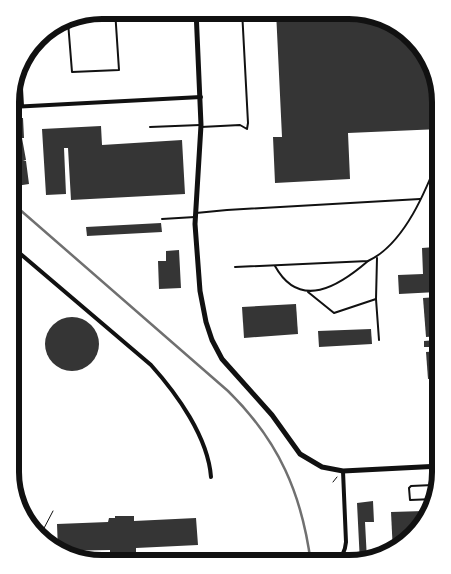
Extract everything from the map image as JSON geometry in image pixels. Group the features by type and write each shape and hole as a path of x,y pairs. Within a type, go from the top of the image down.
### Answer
{"street":[{"path":"197,19 201,126 195,215 202,307 209,332 220,354 228,367 272,415 300,454 322,467 343,471 432,466"},
{"path":"19,106 201,97"},
{"path":"19,253 150,365 170,386 196,430 210,464 211,477"},
{"path":"343,471 346,542 343,555"}],"lane":[{"path":"68,26 72,72 119,70 116,19"},
{"path":"150,127 240,125 247,129 242,19"},
{"path":"22,81 23,106"},
{"path":"308,292 328,288 346,279 376,258 400,234 432,174"},
{"path":"162,219 227,210 420,199"},
{"path":"376,258 379,340"},
{"path":"235,268 368,262"},
{"path":"274,266 280,276 287,282 308,292 334,313 376,299"},
{"path":"428,499 410,500 409,488 411,486 431,485"}],"path":[{"path":"43,531 53,511"}],"building":[{"path":"276,19 360,19 371,22 395,33 408,43 421,60 432,91 432,129 348,133 350,179 275,183 273,137 282,137"},
{"path":"19,118 23,118 24,138 22,138 26,160 23,161 26,161 29,184 19,186"},
{"path":"101,126 102,145 182,140 185,194 71,200 68,148 64,148 66,194 46,195 42,129"},
{"path":"161,223 162,232 87,236 86,227"},
{"path":"432,247 432,292 399,294 398,275 423,274 422,248"},
{"path":"179,250 181,288 159,289 158,261 166,261 166,251"},
{"path":"432,297 432,337 426,337 423,298"},
{"path":"296,304 298,334 244,338 242,307"},
{"path":"72,317 82,319 91,325 97,334 99,344 97,354 91,363 82,369 72,371 62,369 53,363 47,354 45,344 47,334 53,325 62,319"},
{"path":"371,329 372,344 319,347 318,331"},
{"path":"432,340 432,347 424,347 424,341"},
{"path":"426,352 432,352 432,379 428,379"},
{"path":"430,436 432,436 432,451"},
{"path":"373,501 374,522 365,522 366,554 360,555 357,503"},
{"path":"422,511 408,531 393,543 391,512"},
{"path":"115,516 134,516 134,521 196,518 198,545 136,548 136,555 110,555 110,550 74,551 58,542 57,524 108,522 109,518 115,518"}],"railway":[{"path":"19,209 228,391 246,410 261,429 285,470 301,514 310,555"}]}
